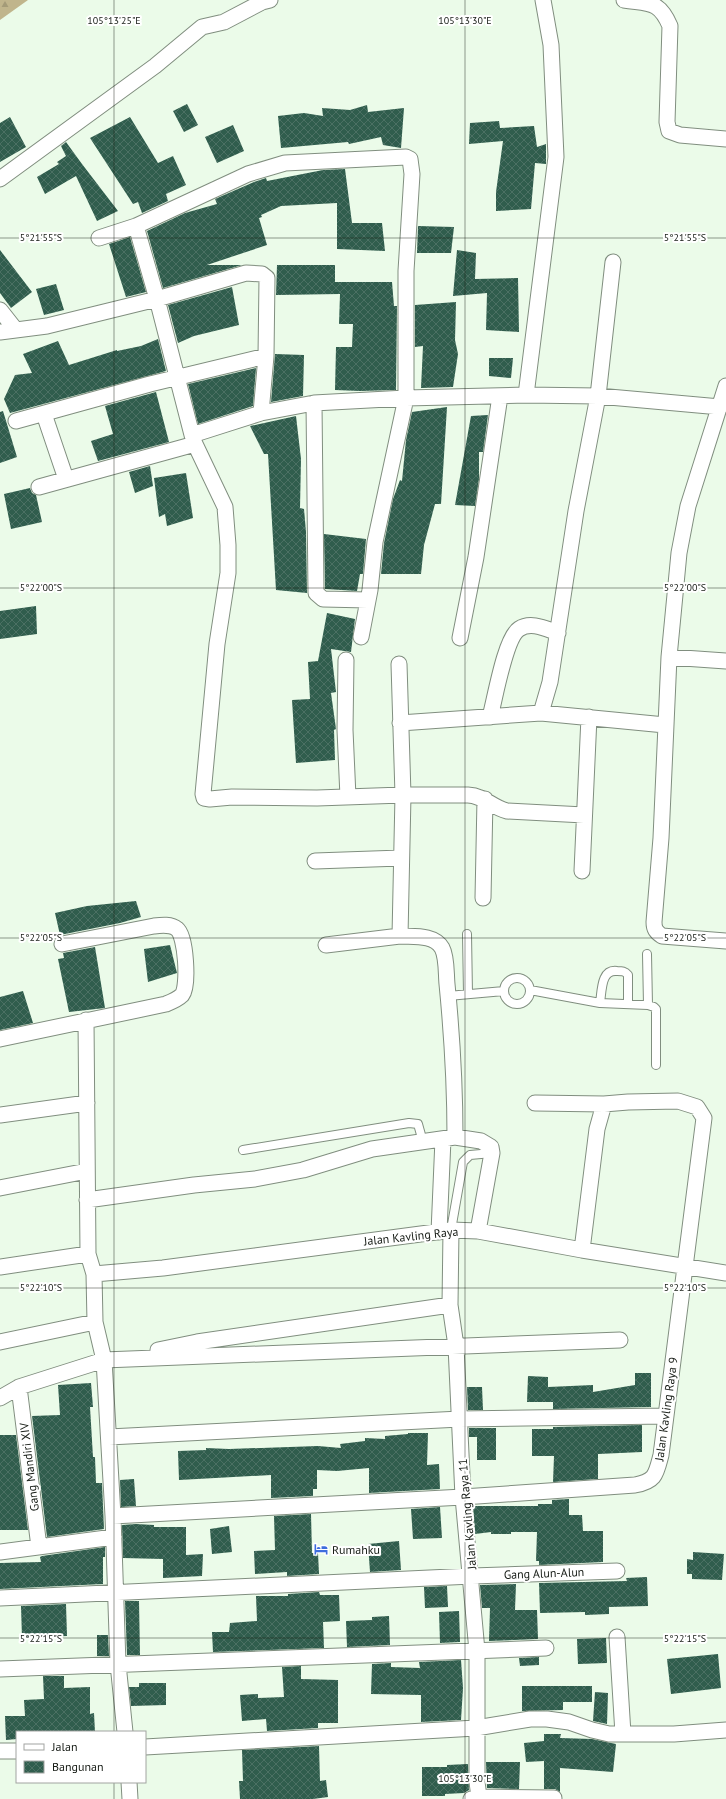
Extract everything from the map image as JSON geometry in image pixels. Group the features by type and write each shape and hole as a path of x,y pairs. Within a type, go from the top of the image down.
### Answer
{"street":[{"path":"0,179 154,66 202,27 224,22 262,2 270,0"},
{"path":"526,396 556,157 551,45 543,0"},
{"path":"624,0 659,7 666,16 670,26 667,122 669,130 680,135 726,138"},
{"path":"99,238 136,226 248,174 285,162 410,158 412,174 406,271 406,398 375,542 368,600 361,637"},
{"path":"136,226 157,299 193,439 225,507 228,573 217,644 202,794 204,798 468,795 485,799 499,809 507,811 584,816"},
{"path":"541,713 550,682 576,511 598,396 613,262"},
{"path":"0,332 47,326 157,299 246,274 262,274 267,278 266,356 261,413"},
{"path":"0,310 15,329"},
{"path":"16,421 176,377 266,356"},
{"path":"726,386 688,506 679,553 669,657 661,838 654,928 657,933 662,936 671,938 726,941"},
{"path":"460,638 476,557 500,396"},
{"path":"39,487 193,439 261,413 314,403 406,398 598,396 720,407"},
{"path":"314,403 316,593 323,599 368,600"},
{"path":"44,414 66,479"},
{"path":"490,717 508,646 515,632 520,628 535,625 558,633"},
{"path":"669,657 726,661"},
{"path":"346,660 345,730 348,797"},
{"path":"399,664 403,795 400,936"},
{"path":"400,723 541,713 665,725"},
{"path":"582,871 589,717"},
{"path":"484,898 485,799"},
{"path":"315,861 401,858"},
{"path":"0,1039 166,1004 182,994 186,985 182,938 179,930 172,926 163,925 62,944"},
{"name":"Jalan Kavling Raya 11","path":"326,945 400,936 428,938 436,942 442,949 448,996 455,1101 449,1138 445,1231 450,1305 456,1346 463,1497 472,1576 477,1651 477,1782 475,1798"},
{"path":"86,1020 88,1254 94,1274 95,1322 104,1360 114,1537 118,1664 125,1731"},
{"name":"Jalan Kavling Raya 9","path":"463,1497 635,1484 650,1481 656,1473 661,1455 704,1118 697,1107 678,1101 604,1104 535,1103"},
{"path":"0,1115 87,1103"},
{"path":"582,1250 597,1129 604,1104"},
{"path":"87,1200 194,1185 255,1180 303,1170 372,1150 449,1138 482,1141 491,1147 492,1153 478,1231"},
{"path":"0,1188 87,1171"},
{"name":"Jalan Kavling Raya","path":"94,1274 163,1268 445,1231 478,1231 686,1268 726,1273"},
{"path":"0,1267 88,1254"},
{"path":"0,1398 19,1387 104,1360 135,1358 198,1349 450,1305"},
{"path":"0,1342 95,1322"},
{"path":"198,1349 456,1346 620,1340"},
{"name":"Gang Mandiri XIV","path":"19,1387 38,1547"},
{"path":"109,1437 460,1419 665,1416"},
{"path":"113,1516 463,1497"},
{"path":"0,1552 114,1537"},
{"name":"Gang Alun-Alun","path":"0,1598 472,1576 617,1571"},
{"path":"617,1637 624,1734"},
{"path":"0,1669 546,1648"},
{"path":"146,1747 476,1728 547,1719 569,1722 592,1730 624,1734 697,1734 726,1730"},
{"path":"0,1752 16,1751"},
{"path":"129,1783 130,1799"},
{"path":"475,1798 554,1798"}],"lane":[{"path":"467,934 468,994"},
{"path":"647,954 648,1004"},
{"path":"600,1002 604,977 606,972 611,970 623,972 628,975 628,1004"},
{"path":"516,978 526,981 530,990 526,1000 517,1004 508,1000 504,991 507,982 516,978"},
{"path":"530,990 600,1002 648,1004 654,1007 656,1009 656,1064"},
{"path":"448,996 504,991"},
{"path":"243,1150 409,1123 418,1124 423,1142"},
{"path":"445,1231 463,1162 470,1155 492,1153"}],"green space":[{"path":"0,0 28,0 0,20"}],"building":[{"path":"187,104 198,125 184,132 173,111"},
{"path":"367,105 368,112 404,108 401,148 383,145 381,137 349,144 348,142 281,148 278,116 304,113 323,116 322,108 350,110"},
{"path":"10,117 26,147 0,162 0,123"},
{"path":"130,117 158,163 173,156 186,185 166,194 168,201 142,213 138,202 133,204 90,138"},
{"path":"499,121 500,128 534,126 537,147 546,144 546,164 535,163 531,209 496,211 496,192 503,141 469,144 470,123"},
{"path":"233,125 244,151 217,163 205,137"},
{"path":"66,142 118,211 97,221 76,176 45,194 37,177 59,164 57,162 66,156 61,146"},
{"path":"345,169 352,223 382,223 385,251 337,249 337,203 281,206 261,215 262,217 259,218 267,245 207,265 242,265 163,288 147,231 185,213 217,204 215,199 266,178 267,181 323,170"},
{"path":"418,226 454,227 451,253 417,253"},
{"path":"130,237 146,292 126,297 109,244"},
{"path":"0,250 32,292 11,308 0,293"},
{"path":"457,250 476,253 475,279 518,278 519,332 486,330 487,293 453,296"},
{"path":"277,265 335,265 335,282 392,282 394,306 397,306 396,390 335,390 336,347 352,347 353,324 339,324 340,294 276,295"},
{"path":"56,284 64,310 44,315 36,289"},
{"path":"232,287 239,325 194,336 178,343 168,305"},
{"path":"456,302 455,340 458,354 453,387 421,388 423,346 415,347 415,305"},
{"path":"158,339 166,371 10,413 4,399 15,375 32,373 23,354 58,341 69,365 117,350 141,346"},
{"path":"275,354 304,355 303,396 271,402"},
{"path":"489,358 513,358 511,378 489,376"},
{"path":"256,368 253,406 198,424 188,384"},
{"path":"156,392 169,442 98,461 91,441 113,434 105,406"},
{"path":"447,407 441,504 435,504 424,545 421,574 381,574 384,543 393,499 400,480 402,481 406,440 412,412"},
{"path":"3,411 17,457 0,463 0,412"},
{"path":"488,415 483,452 479,452 479,479 475,506 455,505 471,416"},
{"path":"296,416 301,459 300,508 304,509 306,532 307,593 276,590 268,454 264,454 250,426"},
{"path":"150,466 153,486 135,493 129,472"},
{"path":"186,473 193,518 167,526 165,514 159,517 154,478"},
{"path":"30,488 32,493 36,495 42,522 11,529 4,494"},
{"path":"324,534 366,539 363,574 360,574 357,591 325,589"},
{"path":"36,606 37,634 0,639 0,611"},
{"path":"327,613 355,619 351,652 331,649 336,692 331,693 336,729 334,730 335,760 296,763 292,700 310,699 308,662 318,661"},
{"path":"136,901 141,917 120,923 60,935 55,913 87,906"},
{"path":"170,945 177,973 148,982 144,949"},
{"path":"95,947 105,1008 69,1012 58,959 64,958 63,953"},
{"path":"23,991 33,1023 0,1030 0,997"},
{"path":"635,1373 651,1373 651,1407 553,1409 553,1402 527,1402 528,1376 548,1377 548,1387 593,1385 593,1392 635,1385"},
{"path":"91,1383 93,1407 90,1407 93,1457 95,1457 96,1483 102,1483 104,1529 47,1537 32,1416 60,1415 58,1385"},
{"path":"467,1387 482,1387 483,1410 468,1410"},
{"path":"642,1425 642,1452 598,1454 598,1479 553,1482 554,1456 532,1456 532,1429 553,1429 553,1427"},
{"path":"469,1428 496,1428 496,1460 477,1460 477,1437 469,1437"},
{"path":"408,1433 428,1433 427,1465 439,1464 440,1489 369,1493 369,1468 337,1471 317,1470 317,1489 313,1489 313,1496 271,1498 271,1475 179,1480 178,1451 206,1450 206,1448 229,1449 318,1446 341,1448 340,1444 365,1441 365,1438 385,1439 385,1436"},
{"path":"0,1435 16,1435 28,1530 0,1530"},
{"path":"134,1479 136,1506 121,1507 120,1480"},
{"path":"569,1499 569,1515 582,1515 583,1531 603,1531 603,1562 539,1565 539,1561 536,1561 537,1532 491,1534 491,1532 475,1534 473,1506 538,1506 538,1504 552,1504 552,1500"},
{"path":"440,1507 442,1538 413,1539 411,1509"},
{"path":"311,1514 312,1553 318,1553 319,1574 287,1576 287,1572 255,1574 254,1551 275,1550 274,1516"},
{"path":"122,1525 154,1525 154,1527 186,1527 186,1555 203,1554 202,1576 163,1578 163,1559 123,1558"},
{"path":"229,1526 232,1552 212,1554 210,1529"},
{"path":"399,1541 401,1570 370,1572 368,1544"},
{"path":"105,1547 105,1557 103,1557 103,1584 0,1589 0,1563 41,1562 40,1557 42,1556"},
{"path":"693,1552 724,1554 722,1580 692,1579 692,1574 687,1574 687,1559 693,1560"},
{"path":"647,1577 648,1606 609,1607 609,1614 585,1615 585,1612 540,1613 539,1583 627,1581 626,1578"},
{"path":"516,1584 515,1610 537,1610 538,1639 489,1641 490,1608 482,1608 480,1585"},
{"path":"447,1586 448,1607 425,1608 424,1587"},
{"path":"319,1592 320,1595 339,1595 340,1621 323,1622 324,1648 213,1652 212,1632 229,1632 230,1623 257,1621 256,1596 288,1596 288,1594"},
{"path":"125,1601 139,1601 140,1655 127,1655"},
{"path":"66,1604 67,1636 22,1638 21,1606"},
{"path":"459,1611 460,1642 440,1643 439,1612"},
{"path":"389,1616 390,1645 347,1647 346,1621 372,1620 372,1617"},
{"path":"97,1635 108,1635 109,1656 97,1656"},
{"path":"606,1638 607,1663 578,1664 577,1639"},
{"path":"718,1654 721,1688 671,1694 667,1659"},
{"path":"539,1657 539,1665 520,1666 519,1658"},
{"path":"461,1660 463,1688 461,1720 421,1722 421,1695 371,1694 372,1664 391,1663 391,1667 420,1668 419,1662"},
{"path":"301,1666 301,1679 338,1680 338,1723 318,1723 318,1728 267,1731 266,1719 242,1721 240,1695 258,1694 258,1698 284,1697 282,1667"},
{"path":"43,1676 64,1676 64,1688 90,1687 90,1714 94,1713 95,1731 16,1731 16,1739 6,1740 5,1716 25,1716 24,1700 44,1699"},
{"path":"139,1683 166,1683 166,1705 131,1706 129,1687 139,1687"},
{"path":"522,1686 592,1686 592,1702 563,1702 563,1710 522,1711"},
{"path":"595,1692 608,1693 607,1724 593,1721"},
{"path":"544,1734 561,1734 560,1738 592,1739 616,1744 613,1772 560,1768 560,1792 555,1789 544,1789 544,1761 526,1762 524,1743 544,1741"},
{"path":"319,1746 320,1781 326,1780 328,1797 313,1799 240,1799 239,1781 243,1781 242,1750"},
{"path":"486,1762 520,1762 519,1789 487,1788"},
{"path":"468,1764 469,1790 464,1793 445,1794 445,1796 422,1796 422,1767 447,1767 447,1765"}],"place":[{"name":"Rumahku","path":"321,1549"}]}
